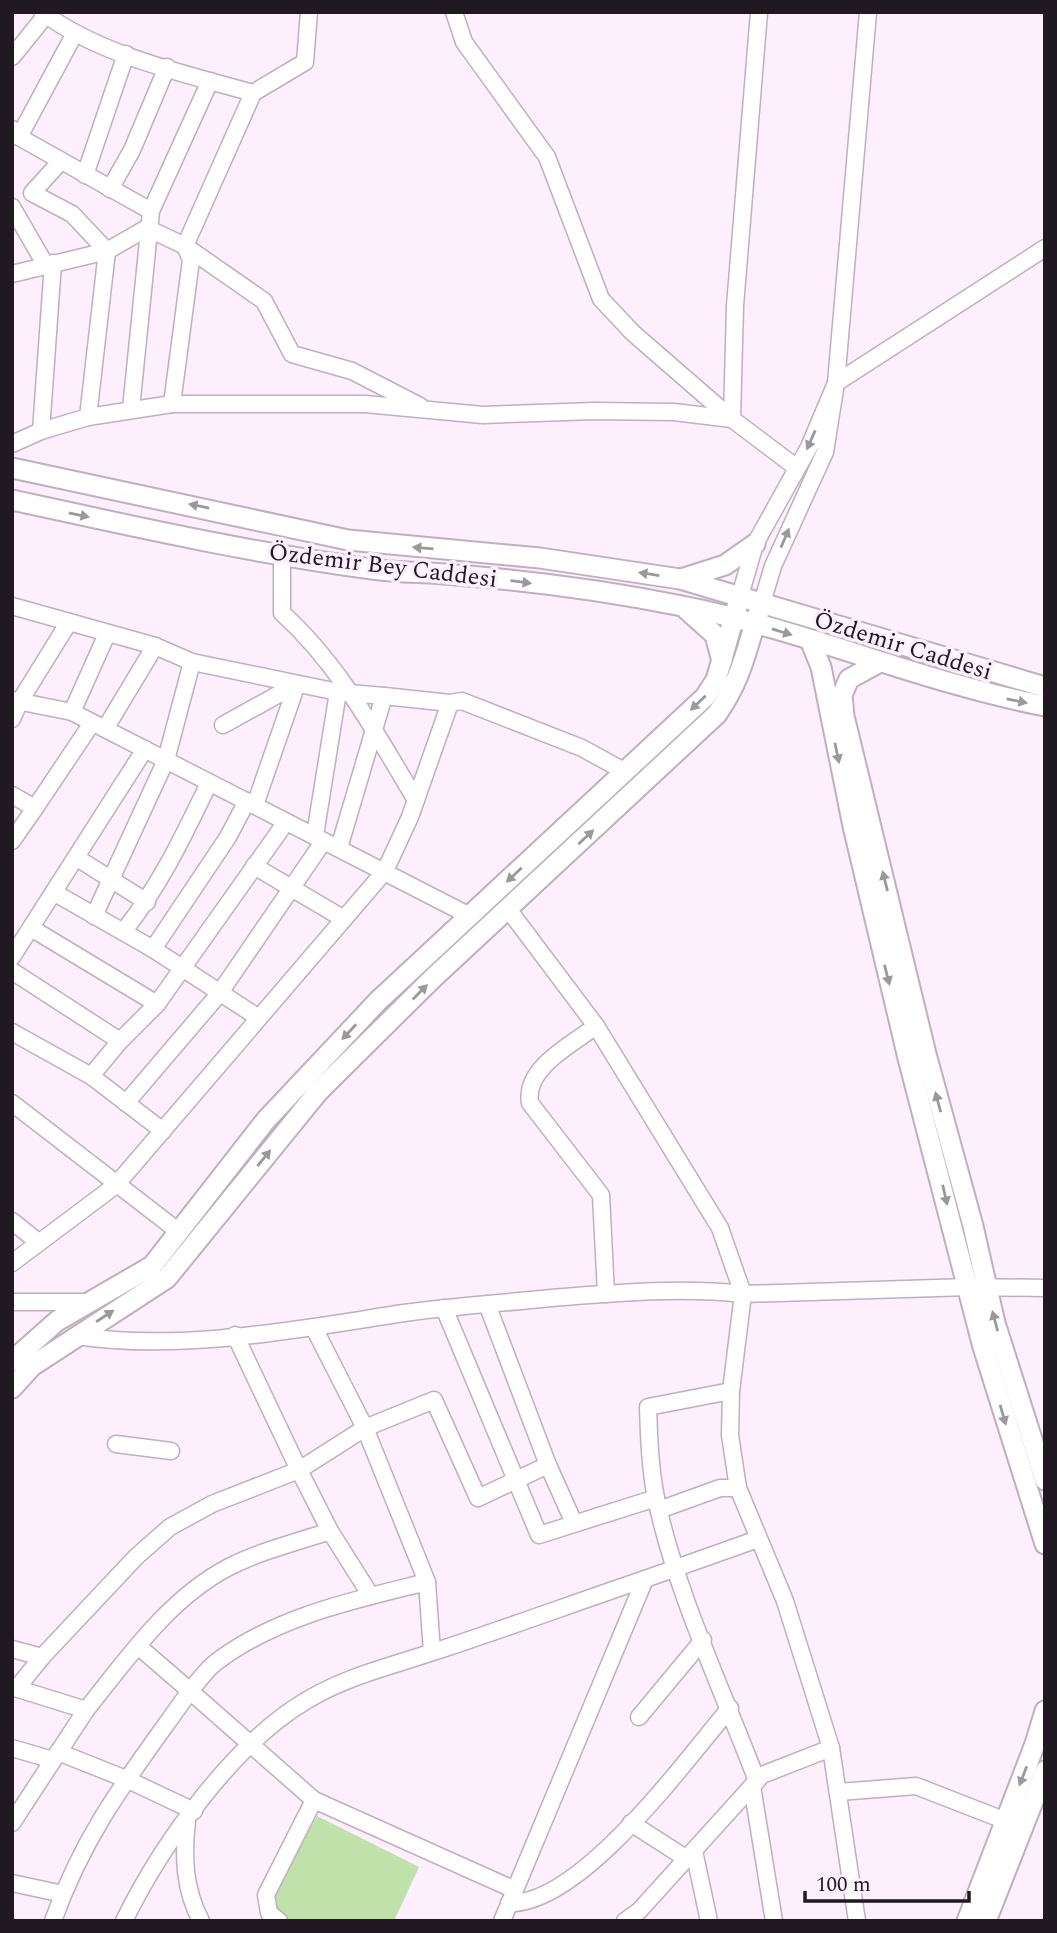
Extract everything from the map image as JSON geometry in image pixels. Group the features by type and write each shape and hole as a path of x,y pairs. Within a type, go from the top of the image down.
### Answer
{"main road":[{"name":"Özdemir Caddesi","path":"12,468 348,540 540,558 681,579 1045,687"},
{"name":"Özdemir Bey Caddesi","path":"12,500 282,555 376,570 567,587 755,622"},
{"path":"681,579 725,565 755,544"},
{"path":"12,1361 57,1321 152,1266 266,1120 378,1001 705,696 716,680 740,596"},
{"path":"12,1388 32,1366 167,1278 318,1092 508,909 718,714 733,692 746,662 762,603"},
{"path":"680,606 700,619 715,635 722,661"},
{"name":"Özdemir Caddesi","path":"755,622 1002,698 1045,706"},
{"path":"810,640 821,667 883,957 977,1287 1003,1415 1045,1544"},
{"path":"880,662 849,679 842,695 844,716 926,1054 973,1226 977,1287 1045,1480"},
{"path":"967,1921 1045,1711"},
{"path":"986,1921 1045,1771"}],"street":[{"path":"172,404 191,260 185,246 253,93 305,62 309,12"},
{"path":"454,12 464,42 547,157 601,299 633,333 732,419 797,468"},
{"path":"732,419 735,306 759,12"},
{"path":"762,603 773,566 825,452 836,383 868,12"},
{"path":"12,57 44,14 69,24 125,54 253,93"},
{"path":"69,24 16,133 150,211"},
{"path":"85,175 125,54"},
{"path":"110,189 132,150 167,67"},
{"path":"131,409 150,211 210,81"},
{"path":"61,161 32,193 72,214 107,251 88,417"},
{"path":"12,207 49,263 41,431"},
{"path":"147,229 185,246 264,301 292,354 352,371 429,410"},
{"path":"12,274 107,251 147,229"},
{"path":"740,596 755,544 797,468 836,383 1045,248"},
{"path":"12,444 41,431 88,417 172,404 365,404 483,415 594,411 674,412 732,419"},
{"path":"282,555 282,613 310,638 344,692 374,730 416,800"},
{"path":"12,606 155,646 192,662 344,692 450,703 462,701 582,747 624,771"},
{"path":"12,719 16,700 69,622"},
{"path":"72,712 107,634"},
{"path":"12,841 99,726 155,646"},
{"path":"94,916 166,760 192,662"},
{"path":"223,725 297,684"},
{"path":"153,949 251,803 297,684"},
{"path":"326,842 344,692"},
{"path":"126,1103 219,994 291,886 326,842 374,730 384,696"},
{"path":"16,700 72,712 470,916"},
{"path":"12,1263 116,1185 385,872 416,800 450,703"},
{"path":"12,957 145,749"},
{"path":"124,932 147,902 209,783"},
{"path":"12,795 35,808"},
{"path":"91,1076 120,1041 158,1004 286,822"},
{"path":"77,858 147,902"},
{"path":"254,866 344,919"},
{"path":"55,893 153,949 259,1018"},
{"path":"508,909 596,1026 720,1228 743,1294 731,1391 730,1434 738,1488 785,1601 831,1748 857,1921"},
{"path":"31,928 158,1004"},
{"path":"12,971 120,1041"},
{"path":"596,1026 536,1073 528,1094 530,1103 601,1195 607,1294"},
{"path":"12,1032 91,1076 163,1131"},
{"path":"13,1105 178,1231"},
{"path":"12,1220 38,1242"},
{"path":"76,1336 130,1341 236,1335 314,1328 444,1308 607,1294 701,1290 743,1294 977,1287 1045,1288"},
{"path":"12,1302 89,1302"},
{"path":"487,1304 548,1465 574,1523"},
{"path":"444,1308 539,1535 574,1523 720,1488 738,1488"},
{"path":"314,1328 365,1428 427,1582 432,1652"},
{"path":"236,1335 330,1531 371,1596"},
{"path":"731,1391 648,1407 649,1454 658,1504 676,1568 730,1709 754,1784 774,1921"},
{"path":"86,1710 14,1688 136,1557 170,1527 212,1504 299,1469 365,1428 435,1400 478,1498 548,1465"},
{"path":"116,1444 171,1451"},
{"path":"12,1823 86,1710 138,1646 180,1603 229,1567 330,1531"},
{"path":"124,1921 156,1861 191,1815 251,1743 308,1699 363,1673 432,1652 758,1539"},
{"path":"502,1921 645,1579"},
{"path":"53,1921 73,1867 102,1813 190,1691 214,1663 274,1629 371,1596 427,1582"},
{"path":"639,1717 703,1640"},
{"path":"138,1646 314,1800 512,1896 530,1902 553,1893 588,1869 730,1709"},
{"path":"12,1649 42,1657"},
{"path":"12,1748 55,1756 126,1779 191,1815"},
{"path":"625,1921 639,1911 762,1775 831,1748"},
{"path":"839,1792 916,1786 1006,1821"},
{"path":"279,1921 269,1913 266,1895 314,1800"},
{"path":"191,1815 184,1852 185,1875 201,1921"},
{"path":"631,1823 690,1855 709,1921"},
{"path":"12,1883 63,1894"}],"green space":[{"path":"317,1816 419,1867 394,1921 290,1921 278,1915 271,1901"}]}
